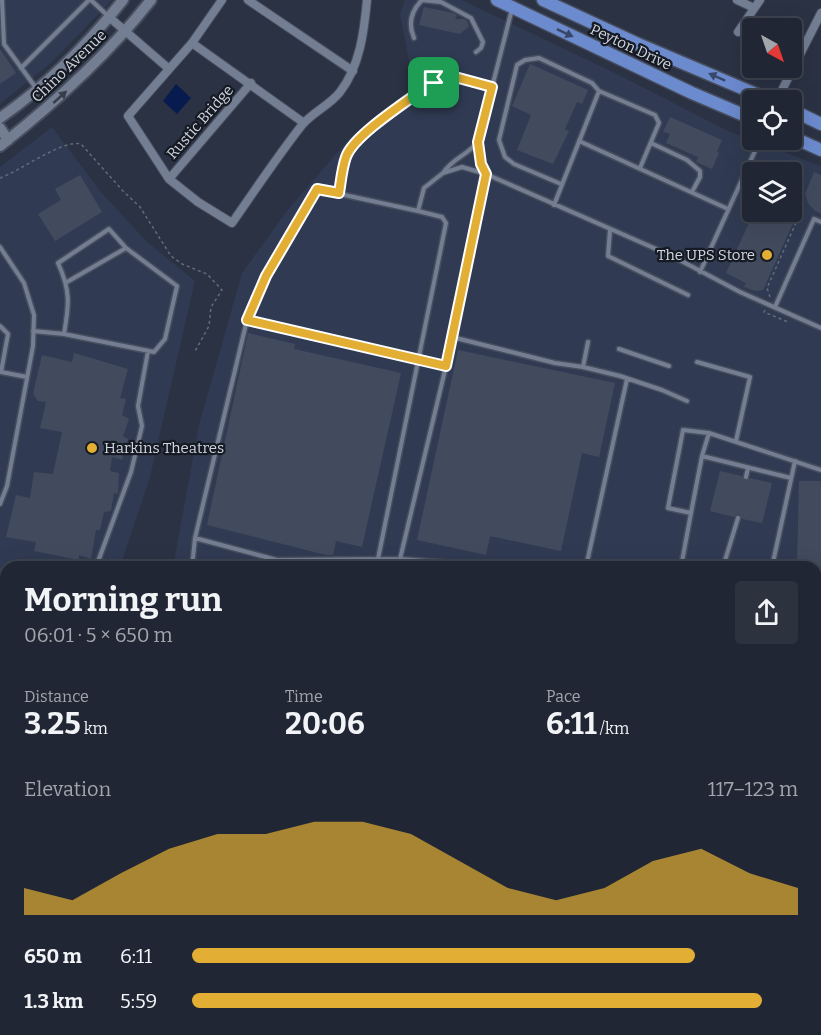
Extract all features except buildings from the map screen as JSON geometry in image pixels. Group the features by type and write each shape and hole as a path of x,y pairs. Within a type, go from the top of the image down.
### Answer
{"main road":[{"name":"Chino Avenue","path":"0,118 63,65 123,0"},
{"name":"Chino Avenue","path":"4,143 41,114 86,73 125,32 151,0"},
{"name":"Peyton Drive","path":"497,0 692,93 742,114"},
{"name":"Peyton Drive","path":"543,0 638,44 746,90"},
{"path":"802,115 821,124"},
{"path":"0,128 4,143"},
{"path":"802,141 821,150"}],"street":[{"path":"222,0 192,43 128,116 169,179 198,202 232,224 304,123 339,93 352,71 364,37 367,0"},
{"path":"248,0 352,71"},
{"path":"737,0 754,8"},
{"path":"738,32 760,0"},
{"path":"782,90 821,13"},
{"path":"109,17 168,68"},
{"path":"192,43 304,123"},
{"name":"Rustic Bridge","path":"169,179 251,83"}],"lane":[{"path":"2,0 4,44 36,89"},
{"path":"21,68 90,0 109,17"},
{"path":"414,38 410,30 410,21 414,8 422,0 441,2 471,18 483,42 477,52"},
{"path":"400,559 446,366 486,174 481,164 478,142 512,8"},
{"path":"561,184 514,164 505,157 499,140 517,65 525,60 538,58 592,83 599,91 656,115 659,123 640,168"},
{"path":"339,193 346,154 392,111 420,94 444,74 492,87"},
{"path":"554,205 599,91"},
{"path":"579,141 728,209"},
{"path":"443,173 450,162 472,149 478,142"},
{"path":"651,143 687,160 700,171 700,177 692,192"},
{"path":"700,272 755,150"},
{"path":"418,211 424,188 443,173 462,166 486,174 672,256 700,272 821,328"},
{"path":"193,561 195,538 247,320 266,276 317,189 442,217 446,222 378,559"},
{"path":"776,307 814,219 821,222"},
{"path":"33,331 64,334 154,352 165,339 177,286 126,248 109,229 58,263 67,282 68,307 64,334"},
{"path":"610,230 608,256 688,295"},
{"path":"0,247 24,283 34,315 27,377 7,486 0,504"},
{"path":"67,282 126,248"},
{"path":"247,320 446,366"},
{"path":"0,326 8,334 0,372 27,377"},
{"path":"452,337 555,363 583,367 662,390 687,401"},
{"path":"583,367 588,342"},
{"path":"619,349 669,366"},
{"path":"98,561 131,472 142,426 138,406 148,351"},
{"path":"697,362 750,376 736,441"},
{"path":"587,561 627,379"},
{"path":"691,513 668,508 683,430 709,433 821,470"},
{"path":"682,561 702,456 709,433"},
{"path":"702,456 791,478"},
{"path":"773,561 795,461"},
{"path":"746,477 748,468"},
{"path":"0,484 7,486"},
{"path":"725,561 738,518"},
{"path":"195,538 278,560"},
{"path":"274,561 400,559 427,561"}],"path":[{"path":"0,178 75,142 81,144 140,207 171,256 182,264 207,274 222,290 211,307 209,326 194,352"},
{"path":"788,322 764,312 771,296 768,288 803,207"}],"shaded area":[{"path":"0,0 112,0 51,63 0,104"},
{"path":"405,0 462,0 742,136 742,150 778,150 821,166 821,561 174,561 199,425 242,273 286,212 350,138 414,87 400,14"},
{"path":"52,127 100,191 147,242 195,281 150,477 122,561 0,561 0,167"}],"water":[{"path":"176,84 191,98 177,114 163,101"}],"place":[{"name":"The UPS Store","path":"767,255"},
{"name":"Harkins Theatres","path":"92,448"}],"route":[{"path":"444,74 492,87 478,142 481,164 486,174 446,366 247,320 266,276 317,189 339,193 346,154 392,111 434,83 444,74"}]}
